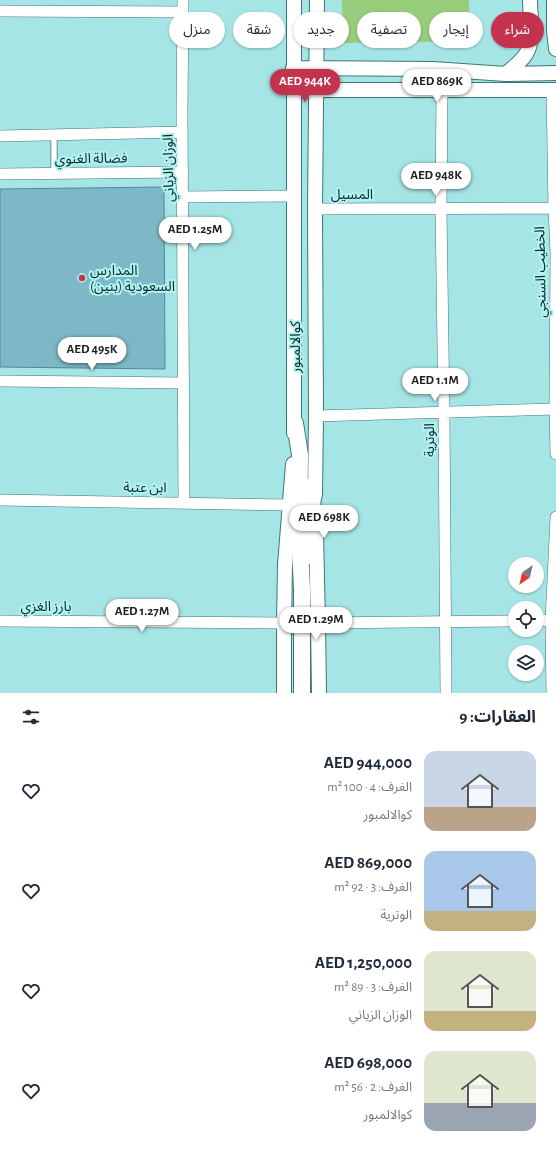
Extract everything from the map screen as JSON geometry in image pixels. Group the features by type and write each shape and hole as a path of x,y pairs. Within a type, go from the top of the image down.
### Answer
{"main road":[{"path":"295,423 300,455 299,528 302,589 302,693"},
{"path":"302,589 311,531 314,484"}],"street":[{"name":"الوزان الزياني","path":"183,0 183,12"},
{"name":"كوالالمبور","path":"284,693 285,565 295,423 294,0"},
{"name":"كوالالمبور","path":"317,0 315,209 316,416 314,484 319,693"},
{"path":"530,0 530,12"},
{"path":"554,0 554,31 556,49"},
{"path":"0,11 183,12"},
{"path":"544,36 554,31"},
{"name":"الوزان الزياني","path":"183,48 184,503"},
{"path":"506,74 526,54 527,48"},
{"path":"294,68 433,69 506,74 556,73"},
{"path":"294,90 554,90"},
{"name":"الوترية","path":"442,90 441,209 446,693"},
{"name":"الخطيب السنجي","path":"554,90 556,454"},
{"name":"فضالة الغنوي","path":"0,136 182,132"},
{"name":"فضالة الغنوي","path":"0,174 183,172"},
{"path":"184,196 295,196"},
{"name":"المسيل","path":"315,209 555,208"},
{"path":"0,382 184,382"},
{"path":"316,416 555,409"},
{"name":"ابن عتبة","path":"0,500 290,505"},
{"path":"552,693 551,620 556,517"},
{"path":"544,620 551,620"},
{"name":"بارز الغزي","path":"0,621 284,623"},
{"path":"318,623 508,621"}],"lane":[{"path":"54,135 54,174"}],"green space":[{"path":"342,0 469,0 469,12 429,12 429,42 421,42 421,12 357,12 357,43 349,43 349,12 342,12"}],"building":[{"name":"المدارس السعودية (بنين)","path":"164,187 165,369 0,367 0,189"}],"place":[{"name":"المدارس السعودية (بنين)","path":"82,278"}]}
